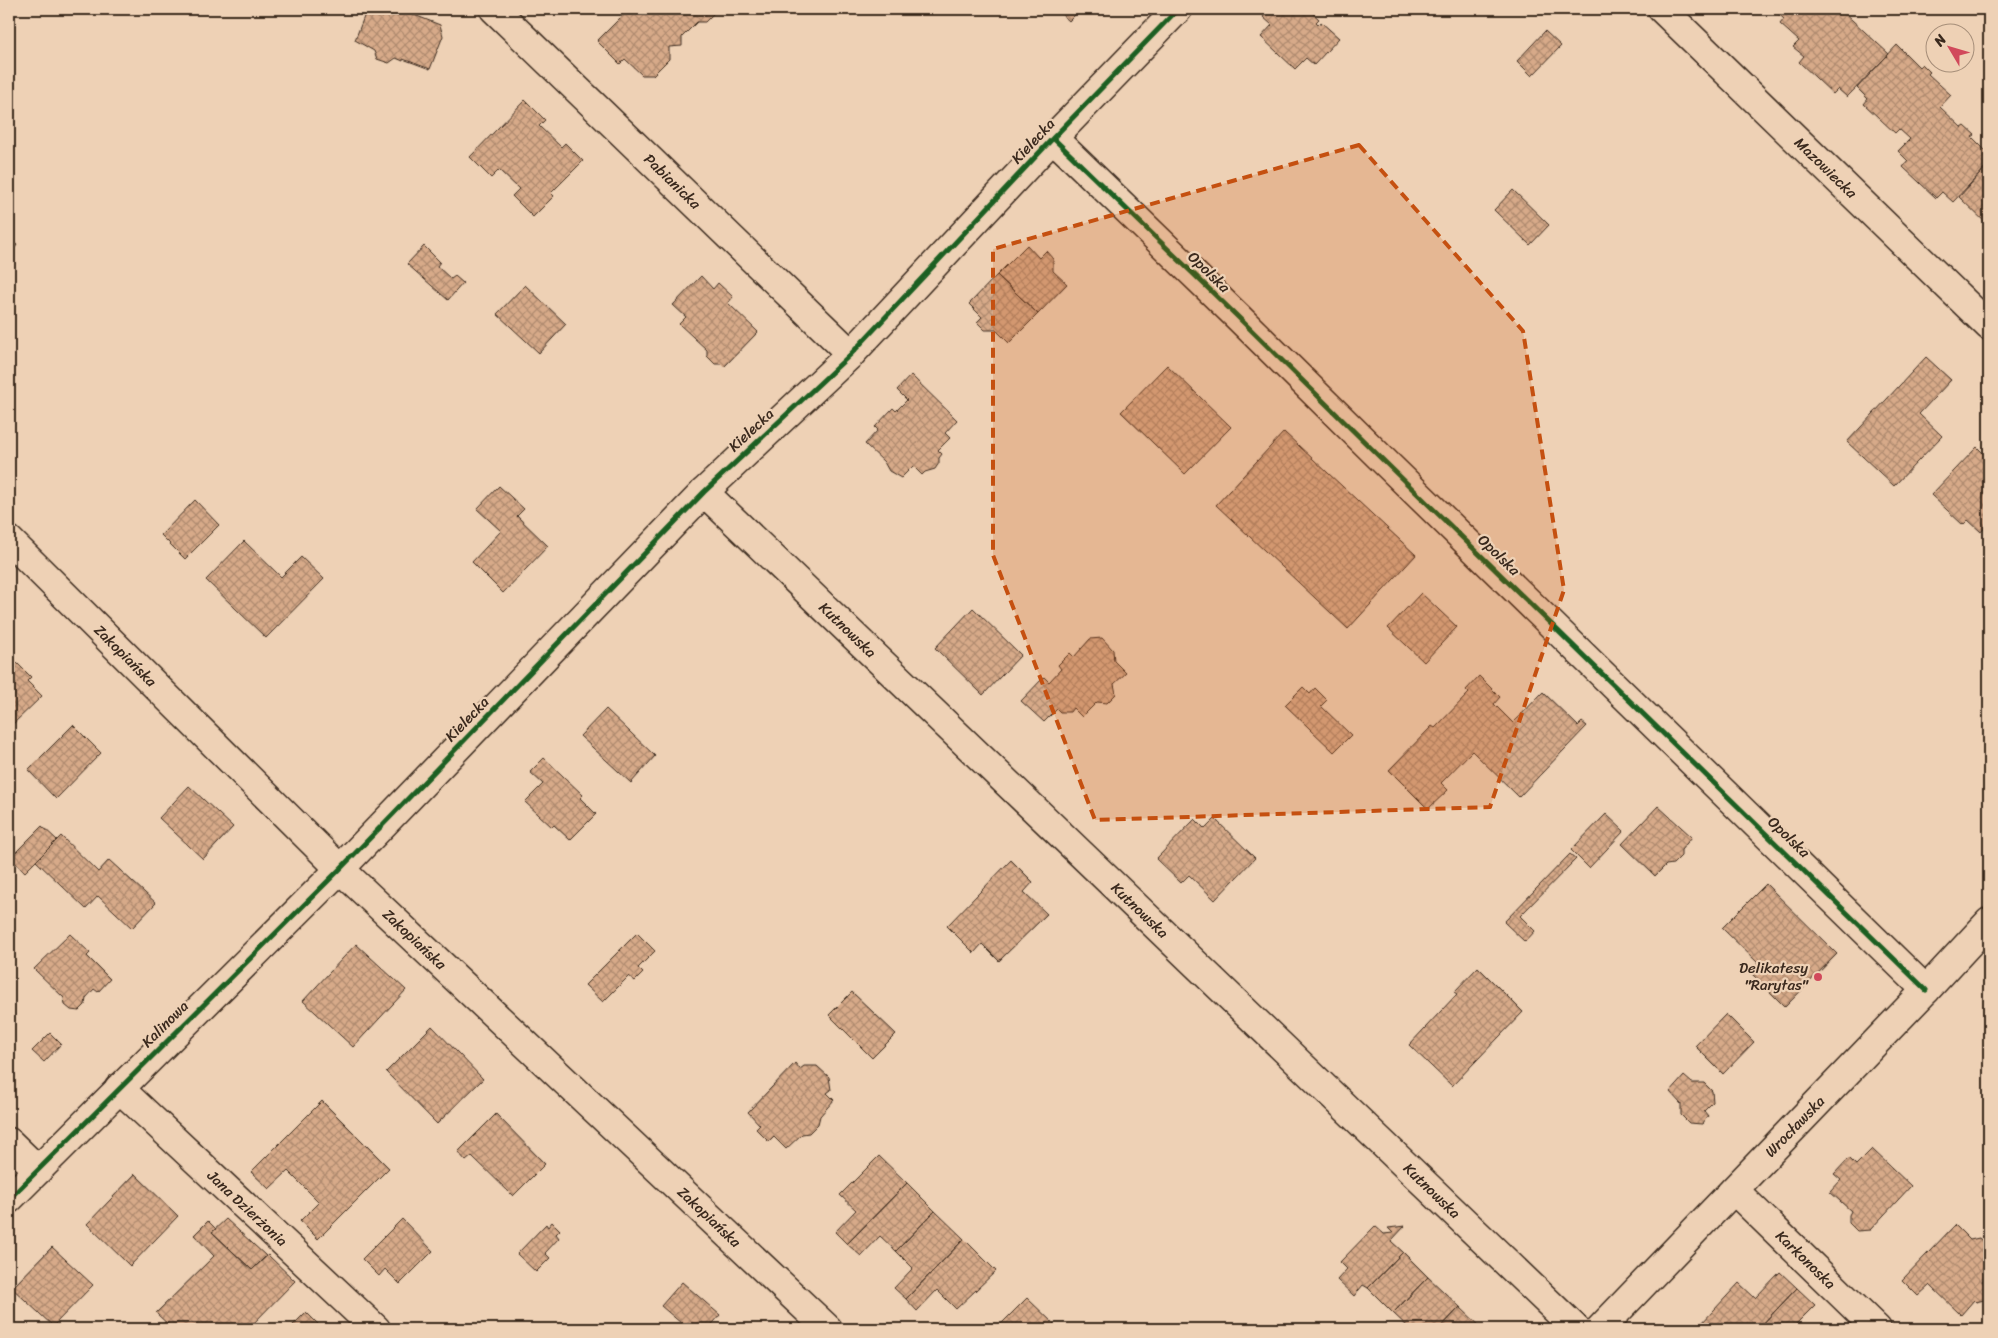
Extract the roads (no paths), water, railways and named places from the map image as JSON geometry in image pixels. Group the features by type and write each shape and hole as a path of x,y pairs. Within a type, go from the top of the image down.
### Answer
{"street":[{"name":"Pabianicka","path":"494,9 851,354"},
{"name":"Kielecka","path":"340,869 704,492 851,354 1053,138 1178,9"},
{"name":"Mazowiecka","path":"1662,9 1989,326"},
{"name":"Opolska","path":"1053,138 1926,990"},
{"name":"Kutnowska","path":"704,492 1576,1329"},
{"name":"Zakopiańska","path":"9,540 340,869 828,1329"},
{"name":"Kalinowa","path":"9,1199 340,869"},
{"name":"Wrocławska","path":"1600,1329 1989,922"},
{"name":"Jana Dzierżonia","path":"119,1088 376,1329"},
{"path":"9,1142 38,1170"},
{"name":"Karkonoska","path":"1734,1190 1877,1329"}],"place":[{"name":"Delikatesy \"Rarytas\"","path":"1818,977"}]}
